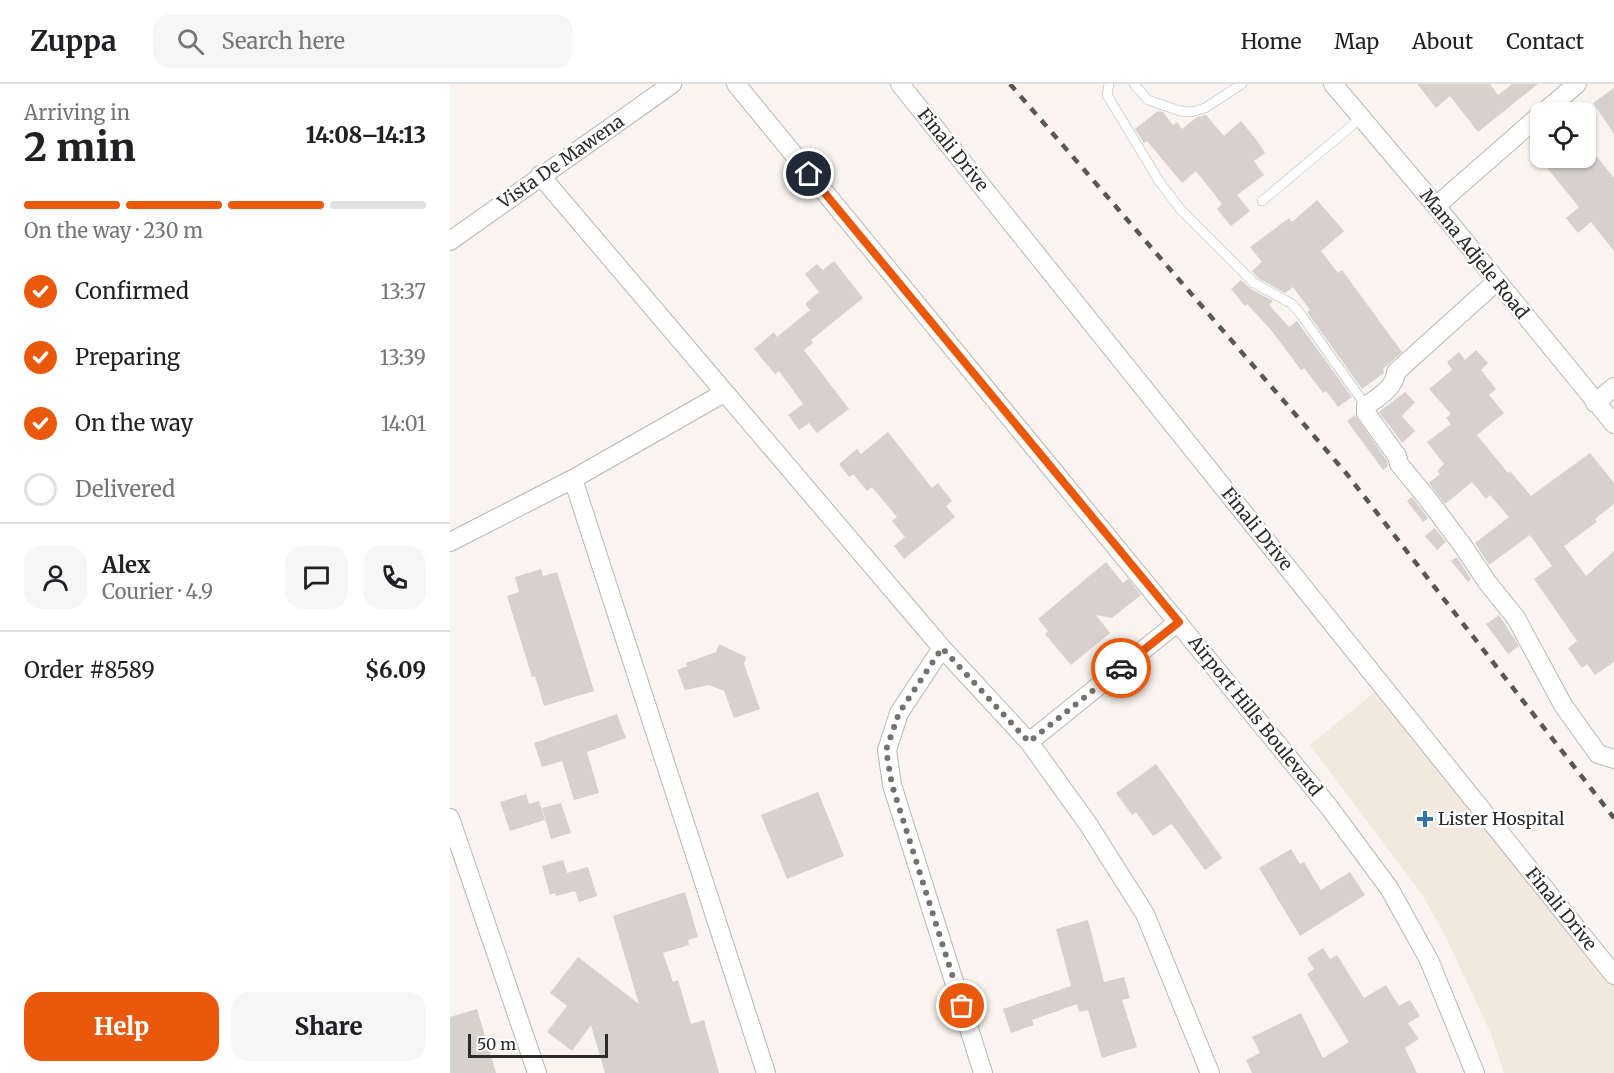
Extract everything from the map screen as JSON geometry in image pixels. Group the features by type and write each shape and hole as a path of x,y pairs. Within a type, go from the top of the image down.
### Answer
{"street":[{"name":"Vista De Mawena","path":"450,241 540,175 672,84"},
{"name":"Airport Hills Boulevard","path":"736,84 1329,807 1389,888 1430,960 1475,1073"},
{"name":"Finali Drive","path":"900,84 1614,975"},
{"name":"Mama Adjele Road","path":"1333,84 1614,424"},
{"path":"1556,102 1577,84"},
{"path":"1436,206 1530,124"},
{"path":"540,175 942,648 1029,742 1088,824 1145,914 1210,1073"},
{"path":"1497,281 1396,372 1396,380 1388,390 1366,406 1366,413 1397,456 1399,464 1435,508 1487,582 1516,618 1563,705 1598,754 1614,759"},
{"path":"1595,403 1614,387"},
{"path":"450,542 573,479 724,393"},
{"path":"573,479 766,1073"},
{"path":"1029,742 1179,622"},
{"path":"942,648 899,713 886,750 892,785 983,1073"},
{"path":"450,818 537,1073"}],"lane":[{"path":"1109,84 1107,95 1168,195 1247,277 1292,304 1366,406"},
{"path":"1134,84 1148,100 1180,111 1191,112 1205,108 1242,84"},
{"path":"1262,201 1361,118"}],"shaded area":[{"name":"Lister Hospital","path":"1380,688 1614,984 1614,1073 1504,1073 1491,1034 1445,935 1421,893 1310,745"}],"building":[{"path":"1417,84 1490,84 1498,95 1512,84 1538,84 1478,132 1450,96 1436,108"},
{"path":"1614,88 1614,134 1596,107 1594,102"},
{"path":"1158,111 1163,112 1173,125 1177,122 1182,129 1197,117 1206,115 1224,136 1241,121 1265,153 1254,161 1264,175 1237,195 1250,211 1231,226 1217,209 1222,204 1196,171 1182,183 1147,141 1144,143 1135,129"},
{"path":"1596,156 1614,178 1614,251 1591,222 1578,233 1566,218 1579,207 1547,168 1596,168"},
{"path":"1317,200 1344,231 1321,251 1338,273 1342,270 1402,352 1383,369 1384,373 1362,389 1307,312 1310,310 1293,287 1285,293 1258,278 1252,271 1262,262 1250,247 1289,218 1292,222"},
{"path":"834,261 863,298 811,340 813,343 804,350 849,409 817,433 809,423 799,430 788,415 803,404 779,371 775,374 754,349 774,332 777,337 810,310 805,304 819,292 805,274 817,264 823,270"},
{"path":"1241,280 1251,289 1273,301 1269,305 1289,327 1297,321 1352,397 1338,407 1326,391 1323,393 1304,368 1301,370 1271,330 1247,304 1245,306 1231,289"},
{"path":"1476,350 1488,363 1481,370 1496,389 1489,395 1504,413 1477,435 1508,473 1510,471 1531,496 1590,453 1614,483 1614,504 1595,519 1597,522 1564,546 1586,576 1614,551 1614,662 1595,675 1587,664 1582,668 1568,648 1577,641 1534,579 1552,566 1530,535 1489,565 1475,543 1509,517 1490,495 1486,499 1472,482 1445,504 1429,483 1440,474 1437,471 1444,464 1427,442 1451,424 1446,418 1451,414 1429,389 1452,370 1447,362 1459,352 1465,360"},
{"path":"1405,392 1415,402 1402,416 1415,431 1402,443 1379,412"},
{"path":"1355,415 1387,461 1388,466 1383,470 1347,421"},
{"path":"888,432 932,488 938,483 952,501 946,506 955,517 904,559 894,546 905,537 892,521 897,517 872,487 867,491 853,474 849,477 839,464 857,449 861,454"},
{"path":"1412,497 1428,518 1423,522 1407,501"},
{"path":"1435,528 1446,542 1437,550 1425,536"},
{"path":"1457,557 1471,579 1468,582 1451,561"},
{"path":"1106,562 1123,583 1128,579 1141,595 1112,618 1096,615 1110,633 1071,665 1045,634 1048,631 1038,619"},
{"path":"541,569 543,576 557,572 594,691 544,706 535,676 532,677 507,596 519,592 515,577"},
{"path":"1499,615 1519,646 1508,654 1486,624"},
{"path":"719,644 746,657 744,664 760,709 734,718 724,691 709,685 685,690 677,670 687,666 686,663 716,652"},
{"path":"617,714 626,738 587,752 599,793 574,800 562,761 542,767 534,743"},
{"path":"1156,764 1222,858 1205,870 1171,824 1153,836 1136,812 1132,815 1116,793"},
{"path":"818,792 844,856 787,879 761,815"},
{"path":"526,794 529,804 539,801 545,820 510,831 500,802"},
{"path":"561,803 571,833 551,839 542,808"},
{"path":"1291,849 1300,864 1304,862 1321,890 1350,872 1365,895 1300,936 1259,868"},
{"path":"563,860 567,873 588,867 597,896 579,902 575,891 556,896 555,893 550,895 542,866"},
{"path":"685,892 698,937 688,940 689,945 663,953 673,982 678,980 691,1024 704,1020 719,1073 605,1073 591,1025 572,1051 547,1032 567,1006 550,993 578,957 639,1004 613,916"},
{"path":"1088,920 1104,982 1124,977 1130,998 1122,1000 1137,1047 1102,1058 1088,1010 1079,1012 1077,1004 1032,1020 1034,1025 1011,1033 1003,1009 1071,986 1056,929"},
{"path":"1323,948 1330,959 1337,955 1364,998 1386,985 1399,1006 1410,1000 1420,1016 1408,1023 1419,1039 1405,1048 1417,1073 1252,1073 1246,1060 1260,1053 1252,1037 1301,1013 1323,1058 1349,1042 1307,974 1314,969 1307,958"},
{"path":"477,1009 496,1073 450,1073 450,1017"}],"railway":[{"path":"1010,84 1346,473 1614,818"}],"way so far":[{"path":"962,1006 892,785 886,750 899,713 942,648 1029,742 1121,668"}],"place":[{"name":"Lister Hospital","path":"1425,819"}],"route":[{"path":"809,174 1179,622 1121,668"}]}
